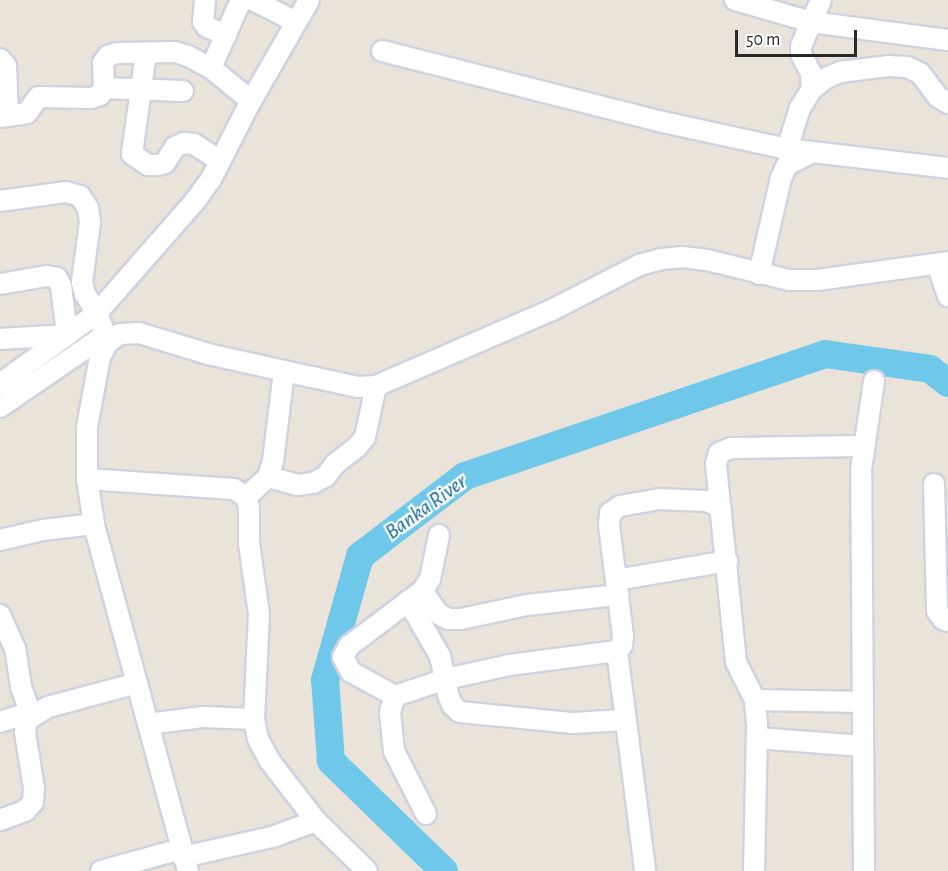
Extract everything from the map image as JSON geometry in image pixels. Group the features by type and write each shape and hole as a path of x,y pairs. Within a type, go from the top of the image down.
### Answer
{"street":[{"path":"205,0 203,22 226,35"},
{"path":"211,68 241,0"},
{"path":"253,0 296,22"},
{"path":"0,384 97,313 195,201 220,161 251,101 309,0"},
{"path":"735,0 811,22 948,40"},
{"path":"812,89 810,73 801,54 801,46 821,0"},
{"path":"382,51 663,122 787,149 948,168"},
{"path":"0,59 6,66 4,117 27,113 38,97 91,98 100,95 104,88 103,63 108,56 146,53 175,52 188,56 211,68 251,101"},
{"path":"146,53 142,90 131,145 132,154 148,165 165,163 176,147 184,143 194,144 220,161"},
{"path":"787,149 800,108 812,89 826,78 840,72 888,66 907,67 920,73 938,97 948,104"},
{"path":"104,88 183,91"},
{"path":"759,274 781,178 788,165 811,153"},
{"path":"0,201 66,192 80,196 88,208 90,222 82,282 85,294 97,313 106,339 100,357 87,427 87,479 94,524 184,859"},
{"path":"0,407 106,339 120,334 140,333 208,354 358,387 376,386 552,310 639,265 662,259 682,257 707,260 789,280 817,280 942,263 948,296"},
{"path":"0,284 47,276 57,278 61,286 67,335"},
{"path":"0,339 67,335"},
{"path":"246,497 268,477 273,460 284,371"},
{"path":"864,871 862,446 874,381"},
{"path":"268,477 298,485 313,483 326,476 335,464 357,447 364,437 376,386"},
{"path":"754,871 757,738 755,700 736,662 716,464 718,453 731,448 862,446"},
{"path":"87,479 234,489 246,497 249,507 249,543 259,614 254,719 258,740 269,760 316,821 367,871"},
{"path":"934,484 942,551 937,611 948,621"},
{"path":"439,535 430,579 415,596 349,646 343,657 351,672 395,696 446,680 509,665 617,651 622,645 623,636 609,525 610,513 620,506 658,499 685,498 707,501 720,507"},
{"path":"0,540 43,530 94,524"},
{"path":"415,596 448,619 461,619 544,603 727,561"},
{"path":"415,596 440,656 453,706 460,712 573,723 625,720"},
{"path":"0,615 15,648 21,687 31,714"},
{"path":"617,651 645,871"},
{"path":"0,722 137,683"},
{"path":"395,696 390,712 394,751 426,814"},
{"path":"755,700 862,702"},
{"path":"0,820 25,811 33,802 34,788 25,733 27,720 31,714"},
{"path":"148,724 203,717 254,719"},
{"path":"757,738 863,746"},
{"path":"101,871 184,859 272,837 316,821"}],"waterway":[{"name":"Banka River","path":"444,871 331,761 325,680 360,556 465,476 825,354 930,369 948,383"}]}
